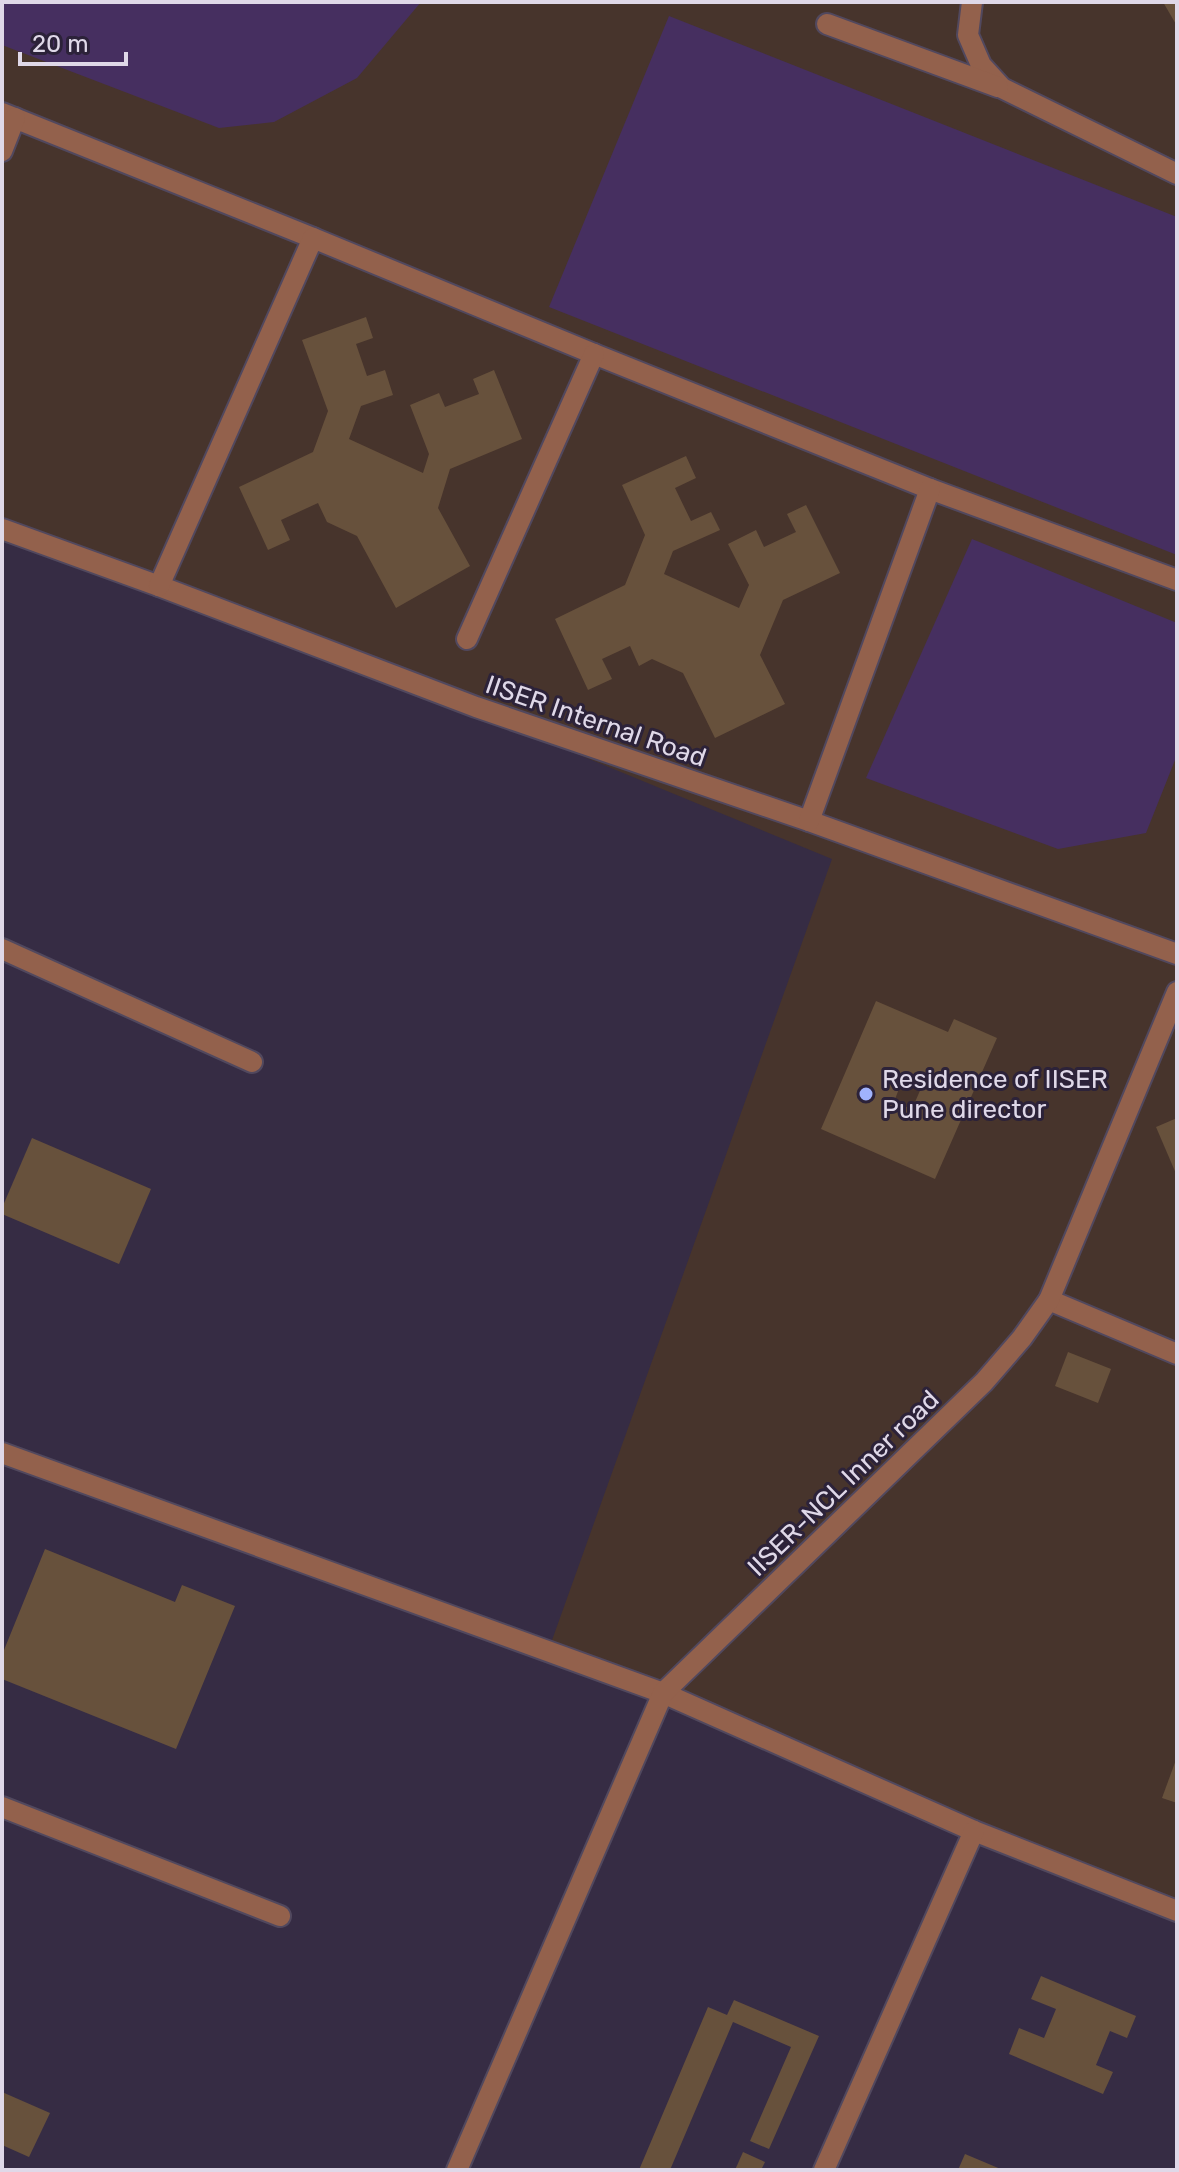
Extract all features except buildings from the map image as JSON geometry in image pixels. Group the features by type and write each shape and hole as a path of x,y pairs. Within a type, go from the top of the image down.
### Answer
{"lane":[{"path":"972,2 968,35 981,65 1002,88"},
{"path":"827,24 1002,88 1177,174"},
{"path":"2,151 9,116 930,489 1177,580"},
{"path":"159,586 313,238"},
{"path":"467,639 594,354"},
{"path":"809,821 930,489"},
{"name":"IISER Internal Road","path":"2,529 476,707 809,821 1177,954"},
{"path":"2,949 252,1062"},
{"path":"1177,992 1049,1300 1177,1354"},
{"name":"IISER-NCL Inner road","path":"663,1693 984,1382 1022,1338 1049,1300"},
{"path":"2,1453 663,1693 974,1831 1177,1911"},
{"path":"457,2170 663,1693"},
{"path":"2,1807 280,1916"},
{"path":"824,2170 974,1831"}],"shaded area":[{"path":"2,2 1177,2 1177,1913 551,1643 832,859 2,517"},
{"path":"2,2 421,2 357,78 274,122 219,128 2,45"},
{"path":"669,16 1177,217 1177,555 549,307"},
{"path":"972,539 1177,623 1177,755 1146,833 1058,849 866,778"}],"place":[{"name":"Residence of IISER Pune director","path":"866,1094"}]}
